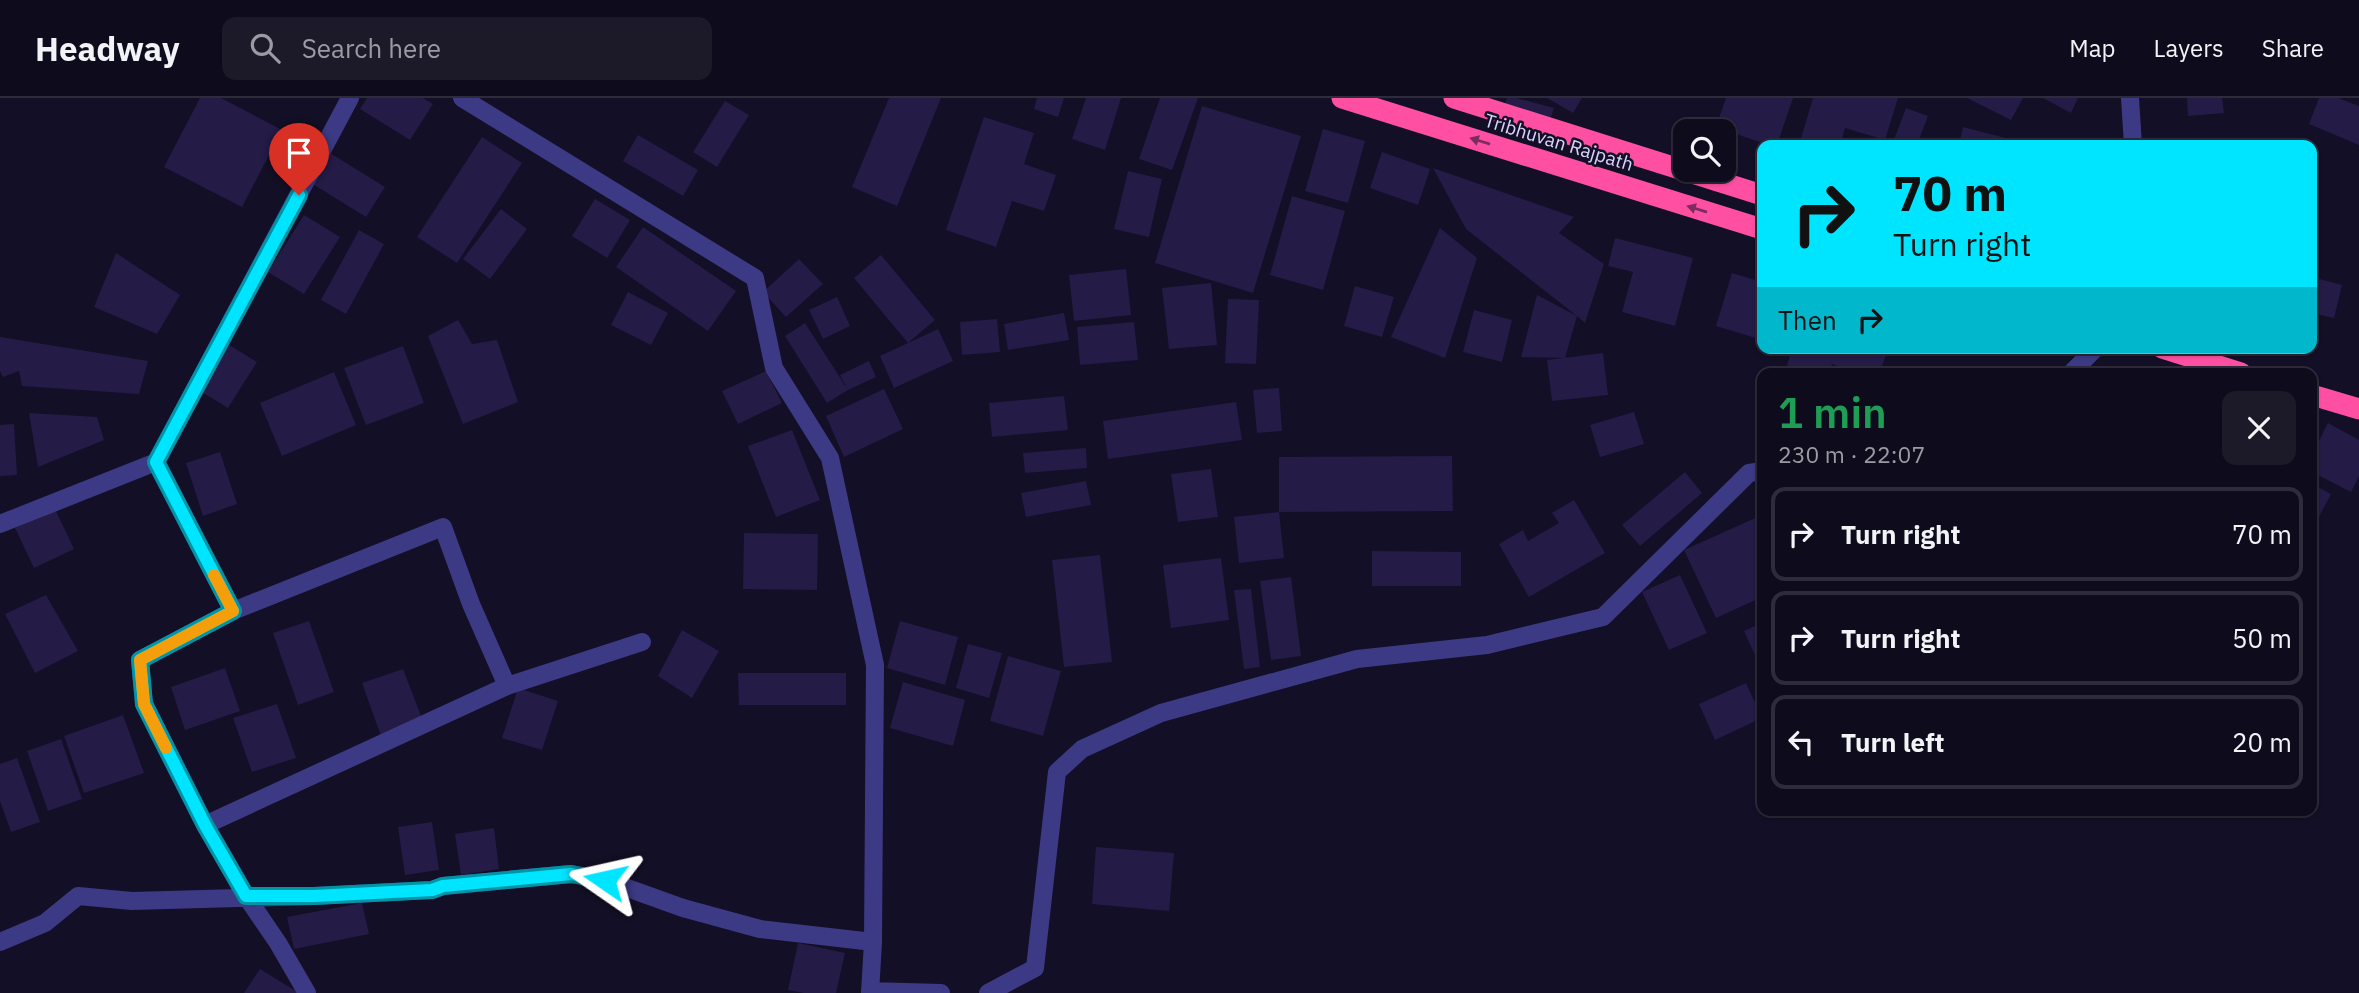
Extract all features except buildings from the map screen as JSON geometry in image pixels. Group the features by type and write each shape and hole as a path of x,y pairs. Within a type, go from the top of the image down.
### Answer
{"highway":[{"name":"Tribhuvan Rajpath","path":"1342,98 1757,227"},
{"name":"Tribhuvan Rajpath","path":"1454,98 1757,193"},
{"path":"2181,354 2225,368"},
{"path":"2317,396 2359,409"}],"street":[{"path":"0,524 156,462 350,98"},
{"path":"462,98 755,278 774,368 830,458 875,665 873,942 870,992 941,993"},
{"path":"2130,98 2133,140"},
{"path":"2076,368 2090,354"},
{"path":"156,462 233,611"},
{"path":"988,993 1035,968 1057,772 1082,749 1161,713 1357,659 1487,645 1602,617 1749,473 1757,472"},
{"path":"307,993 205,825 144,704 140,660 233,611 443,527 471,604 507,686"},
{"path":"205,825 507,686 642,642"},
{"path":"0,942 44,923 78,897 132,901 314,896 432,890 443,886 571,874 605,880 683,908 760,929 873,942"}],"slow traffic":[{"path":"166,748 144,704 140,660 233,611 214,575"}],"route":[{"path":"299,195 156,462 233,611 140,660 144,704 205,825 246,896 314,896 432,890 443,886 571,874 605,880"}]}
